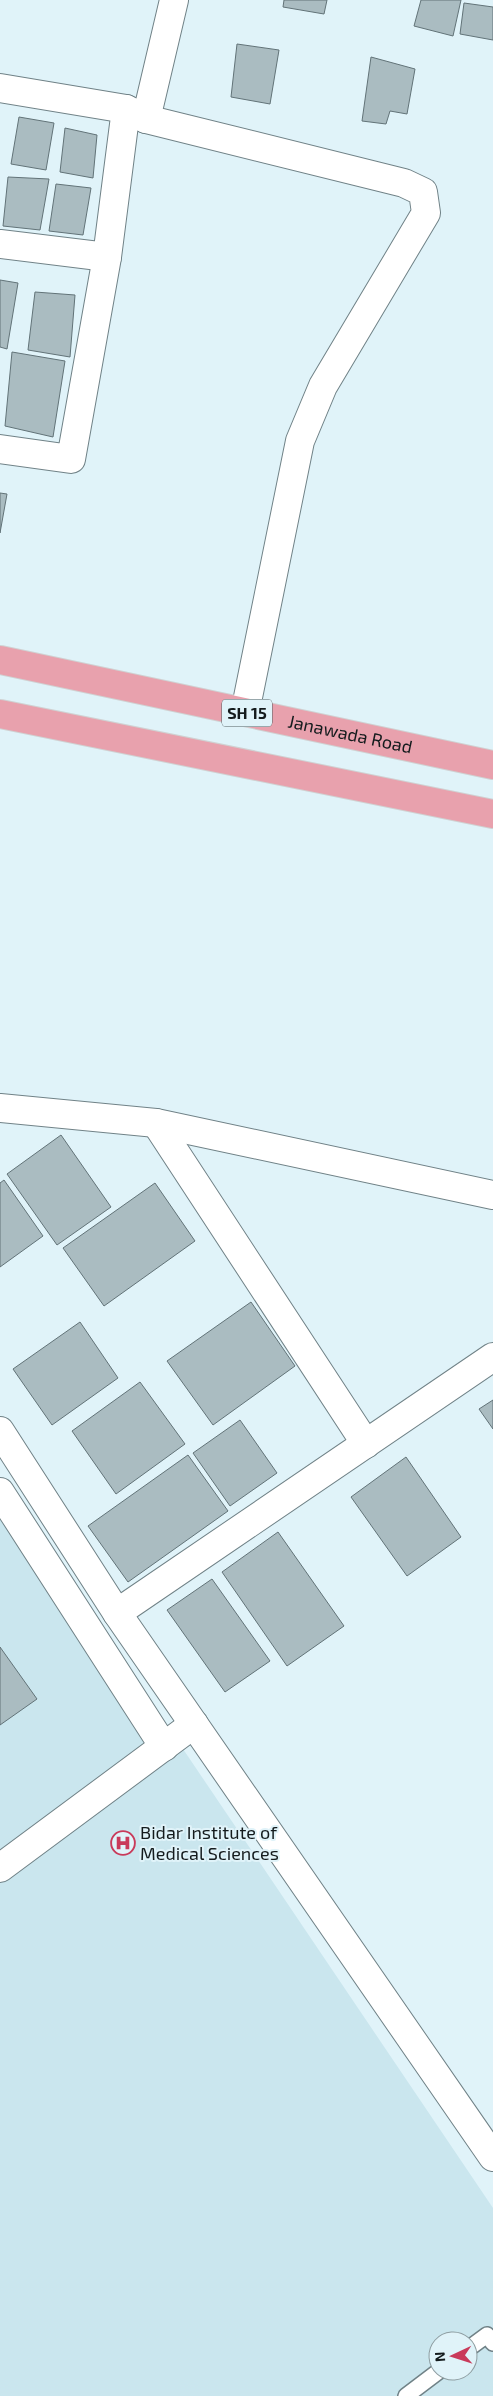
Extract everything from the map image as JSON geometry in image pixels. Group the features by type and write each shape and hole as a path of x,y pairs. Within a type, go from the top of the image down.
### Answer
{"main road":[{"name":"Janawada Road","path":"0,660 493,765"},
{"path":"0,714 493,814"}],"street":[{"path":"0,449 71,459 107,257 136,114 174,0"},
{"path":"0,88 136,114 404,184 423,192 426,213 323,386 303,433 245,712"},
{"path":"0,244 107,257"},
{"path":"0,1108 156,1124 493,1195"},
{"path":"156,1124 366,1444"},
{"path":"117,1613 493,1358"},
{"path":"0,1431 117,1613 493,2157"},
{"path":"0,1492 164,1747"},
{"path":"0,1868 194,1724"}],"lane":[{"path":"478,2342 487,2335 493,2343"},
{"path":"406,2396 428,2379"}],"shaded area":[{"name":"Bidar Institute of Medical Sciences","path":"0,1478 493,2208 493,2396 0,2396"}],"building":[{"path":"284,0 327,0 324,14 283,7"},
{"path":"421,0 461,0 453,36 414,26"},
{"path":"464,3 493,7 493,40 460,34"},
{"path":"237,44 279,50 270,104 231,97"},
{"path":"371,57 415,69 407,114 390,111 386,124 362,121"},
{"path":"19,117 54,123 46,170 11,164"},
{"path":"65,128 97,135 93,178 60,172"},
{"path":"8,177 49,179 40,230 3,226"},
{"path":"56,184 91,188 83,235 49,231"},
{"path":"0,280 18,283 7,349 0,347"},
{"path":"35,292 75,295 70,357 28,350"},
{"path":"12,352 65,361 53,437 5,426"},
{"path":"0,493 7,494 0,533"},
{"path":"61,1135 111,1207 57,1245 7,1174"},
{"path":"4,1180 43,1236 0,1267 0,1183"},
{"path":"155,1183 195,1241 104,1306 63,1248"},
{"path":"251,1302 295,1366 213,1425 167,1361"},
{"path":"80,1322 118,1378 52,1425 13,1369"},
{"path":"140,1382 185,1444 116,1494 72,1431"},
{"path":"493,1400 493,1429 479,1409"},
{"path":"240,1420 277,1473 230,1506 193,1453"},
{"path":"188,1455 228,1511 128,1582 88,1526"},
{"path":"406,1457 461,1537 407,1576 351,1497"},
{"path":"278,1532 344,1626 287,1666 222,1572"},
{"path":"212,1579 270,1661 225,1692 167,1610"},
{"path":"0,1647 37,1699 0,1725"}],"place":[{"name":"Bidar Institute of Medical Sciences","path":"123,1843"}]}
